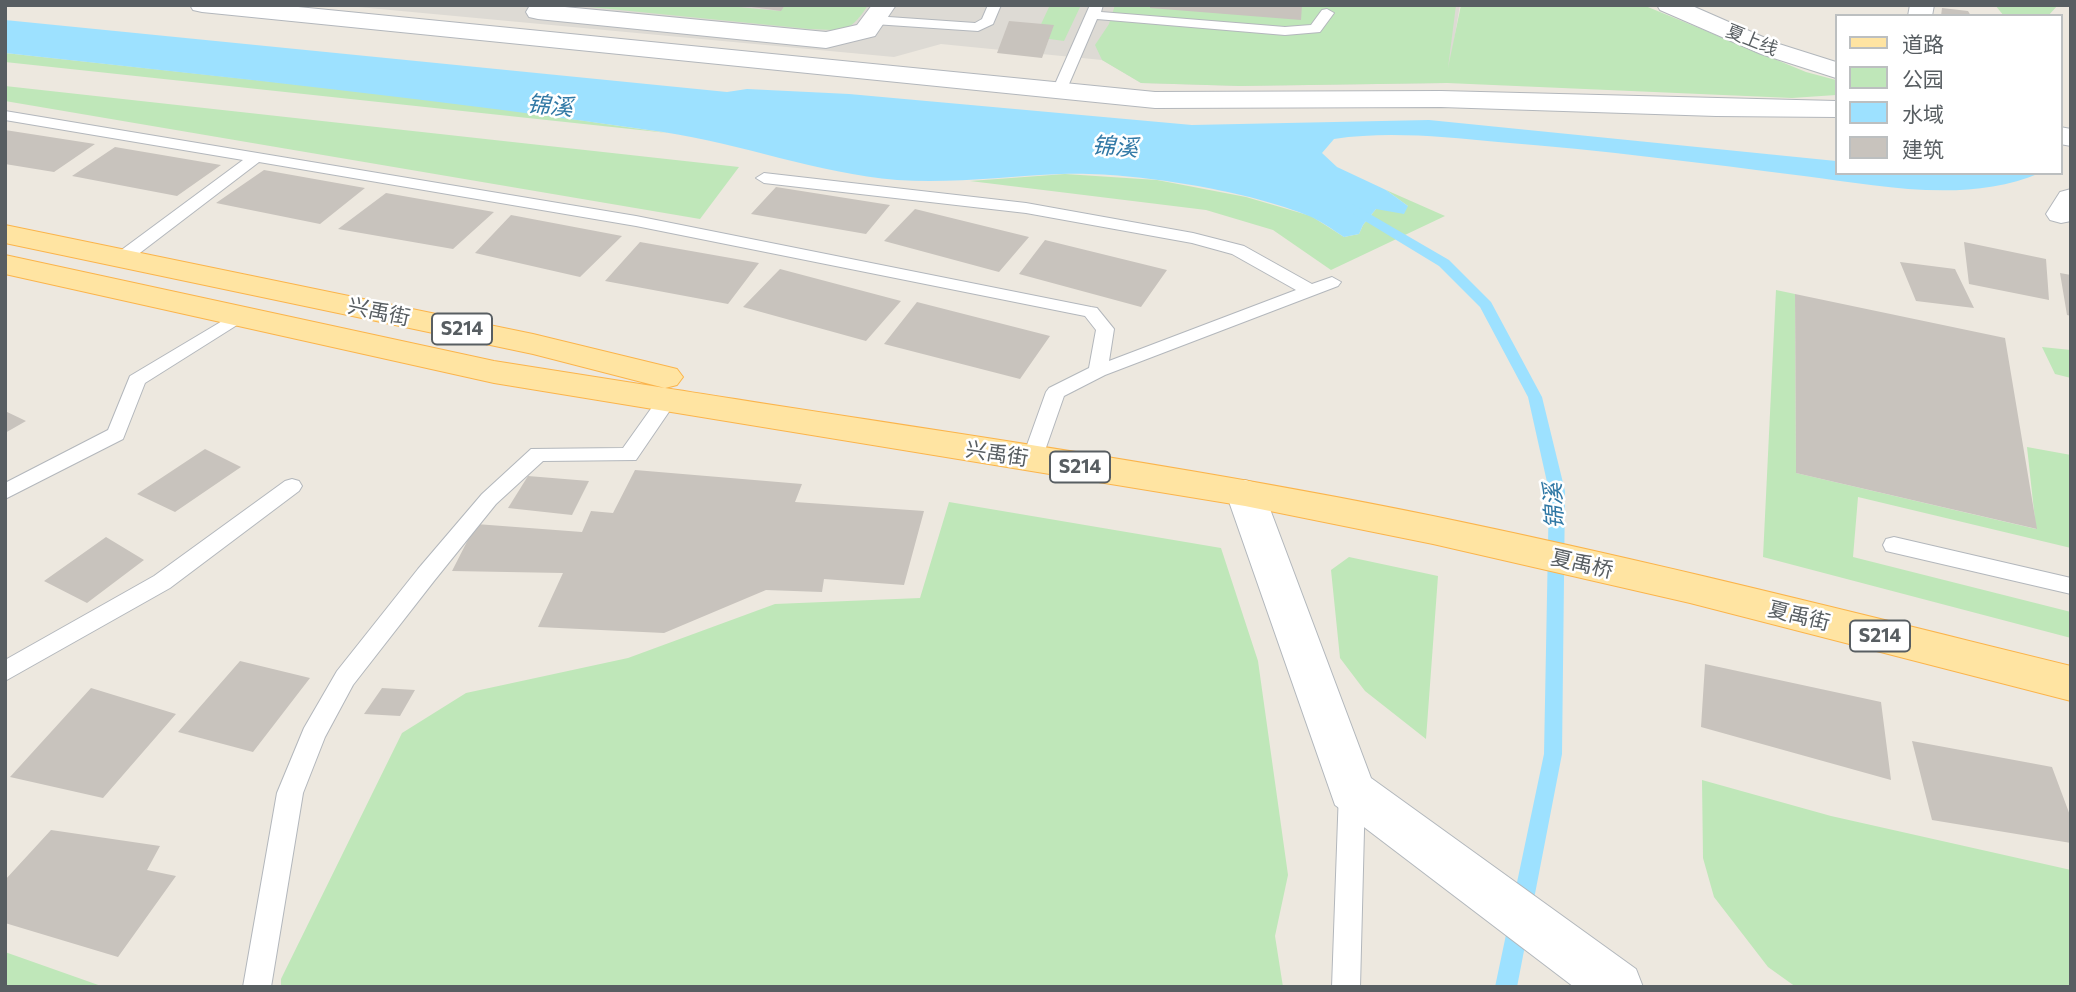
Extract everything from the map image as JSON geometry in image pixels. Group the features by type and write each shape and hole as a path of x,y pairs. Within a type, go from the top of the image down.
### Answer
{"main road":[{"name":"兴禹街","path":"5,234 533,344 914,441"},
{"name":"兴禹街","path":"5,264 495,372 1245,493"},
{"name":"夏禹桥","path":"1245,493 1433,530 1690,588"},
{"name":"夏禹街","path":"1690,588 2071,684"}],"street":[{"path":"202,5 1154,100 1441,99 1814,111 1834,109"},
{"name":"夏上线","path":"1669,5 1770,49 1834,70"},
{"path":"511,9 825,40 866,31 879,13"},
{"path":"1245,493 1352,791 1616,987"}],"lane":[{"path":"879,13 978,27 988,20 995,5"},
{"path":"1059,91 1095,10 1285,31 1315,29 1327,13"},
{"path":"5,116 636,220 1091,312 1105,329 1098,371"},
{"path":"122,258 256,157"},
{"path":"764,178 1026,208 1193,238 1238,250 1310,290"},
{"path":"1032,459 1056,392 1098,371 1332,282"},
{"path":"5,492 117,434 137,380 239,316"},
{"path":"257,987 290,793 313,735 345,678 489,499 538,454 629,454 667,400"},
{"path":"5,672 162,582 292,486"},
{"path":"1894,545 2071,586"},
{"path":"1346,987 1352,791"}],"shaded area":[{"path":"337,5 1460,5 1447,83 1240,86 1141,83 1102,60 941,44 894,57"}],"green space":[{"path":"570,5 718,5 780,11 785,5 868,5 850,26 829,30"},
{"path":"1050,5 1081,5 1064,41 1035,37"},
{"path":"1115,5 1456,5 1448,68 1461,5 1643,5 1806,72 1834,79 1834,95 1792,98 1447,83 1240,86 1141,83 1102,60 1095,45 1109,24"},
{"path":"1995,5 2058,5 2050,14 2002,14"},
{"path":"5,53 441,100 668,133 5,62"},
{"path":"5,86 739,167 700,219 5,101"},
{"path":"1065,174 1157,180 1246,197 1311,216 1344,237 1359,234 1376,209 1408,206 1386,190 1445,216 1331,270 1273,230 1206,210 970,181"},
{"path":"1776,290 1795,294 1796,473 2036,529 2027,447 2071,455 2071,548 1858,497 1853,557 2071,612 2071,638 1763,557"},
{"path":"2042,347 2071,350 2071,378 2055,374"},
{"path":"949,502 1221,548 1258,661 1288,875 1275,936 1283,987 281,987 281,979 402,733 466,693 628,658 775,604 920,598"},
{"path":"1349,557 1438,576 1426,739 1365,691 1340,658 1331,570"},
{"path":"1702,780 1831,816 2071,870 2071,987 1796,987 1768,967 1714,897 1703,858"},
{"path":"5,952 104,987 5,987"}],"water":[{"path":"5,20 727,92 747,89 849,94 1192,125 1429,120 1834,161 1834,175 2034,175 1983,188 1924,190 1537,145 1375,135 1334,139 1322,153 1337,167 1386,190 1408,206 1404,214 1376,209 1359,234 1344,237 1313,218 1254,198 1153,179 1088,174 897,180 809,165 692,137 581,120 5,53"}],"building":[{"path":"737,5 785,5 781,11"},
{"path":"1150,5 1302,5 1301,20 1150,8"},
{"path":"1942,8 1968,11 1970,14 1941,14"},
{"path":"1009,21 1054,25 1042,58 997,53"},
{"path":"5,130 95,144 54,172 5,164"},
{"path":"115,147 221,165 177,196 72,176"},
{"path":"264,170 365,188 320,224 216,203"},
{"path":"776,187 890,205 866,234 751,214"},
{"path":"386,193 494,212 453,249 338,229"},
{"path":"915,209 1029,237 999,272 884,241"},
{"path":"511,215 622,236 580,277 475,253"},
{"path":"1045,240 1167,270 1141,307 1019,274"},
{"path":"640,242 759,263 728,304 605,281"},
{"path":"1964,242 2046,259 2049,300 1969,284"},
{"path":"1900,262 1955,269 1974,308 1916,301"},
{"path":"780,269 901,301 866,341 743,307"},
{"path":"2060,273 2071,275 2071,316 2067,315"},
{"path":"1795,294 2005,338 2037,529 1796,473"},
{"path":"917,302 1050,336 1020,379 884,344"},
{"path":"5,411 26,421 5,433"},
{"path":"205,449 241,467 175,512 137,494"},
{"path":"635,470 802,484 795,502 924,511 904,585 824,579 822,592 766,590 664,633 538,627 563,573 452,571 476,524 582,532 591,511 613,513"},
{"path":"528,476 589,481 572,515 508,508"},
{"path":"106,537 144,560 87,603 44,581"},
{"path":"240,661 310,678 253,752 178,732"},
{"path":"1705,664 1881,702 1891,780 1701,727"},
{"path":"91,688 176,714 103,798 10,777"},
{"path":"382,688 415,690 400,716 364,714"},
{"path":"1912,741 2052,767 2071,818 2071,843 1932,820"},
{"path":"51,830 160,846 147,870 176,876 118,957 5,923 5,880"}],"waterway":[{"name":"锦溪","path":"1351,207 1444,263 1486,305 1535,397 1557,491 1553,754 1506,987"}]}
